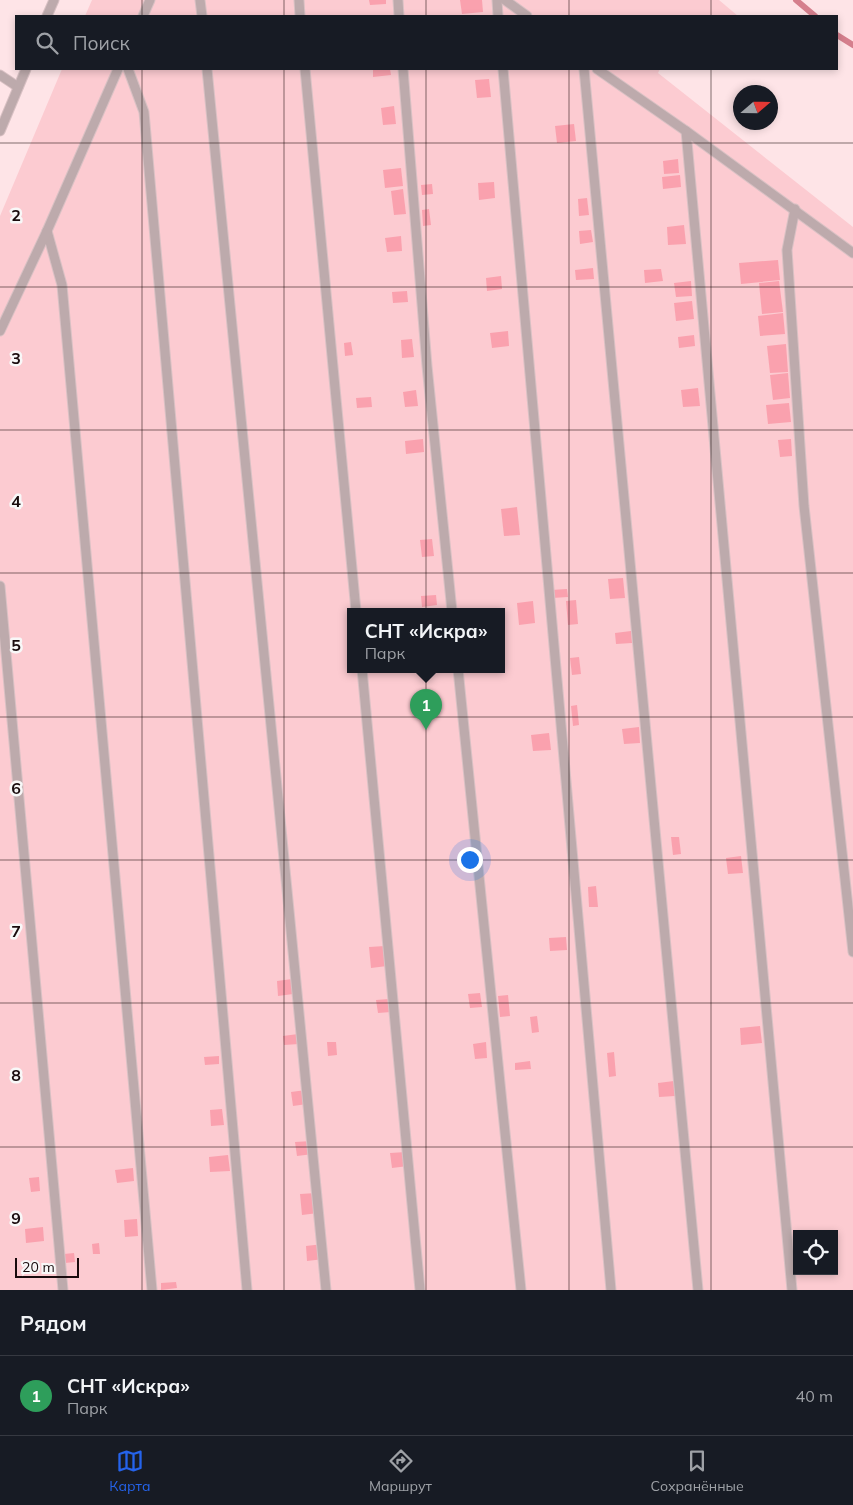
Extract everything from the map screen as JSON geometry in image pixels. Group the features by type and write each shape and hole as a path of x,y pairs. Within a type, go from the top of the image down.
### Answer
{"lane":[{"path":"47,15 54,0"},
{"path":"142,15 150,0"},
{"path":"200,0 202,15"},
{"path":"299,0 300,15"},
{"path":"398,0 399,15"},
{"path":"496,0 498,15"},
{"path":"505,0 526,15"},
{"path":"0,131 26,70"},
{"path":"0,331 47,232 118,70"},
{"path":"128,70 144,112 247,1290"},
{"path":"207,70 326,1290"},
{"path":"305,70 356,608"},
{"path":"403,70 426,366 452,608"},
{"path":"503,70 611,1290"},
{"path":"584,70 698,1290"},
{"path":"599,70 686,130 853,253"},
{"path":"0,75 18,86"},
{"path":"686,130 792,1290"},
{"path":"795,209 787,250 804,506 853,952"},
{"path":"47,232 62,285 152,1290"},
{"path":"0,586 63,1290"},
{"path":"362,673 420,1290"},
{"path":"458,673 521,1290"}],"shaded area":[{"path":"92,0 719,0 737,15 85,15"},
{"path":"62,70 660,70 658,73 853,227 853,1290 0,1290 0,216"}],"building":[{"path":"369,0 386,0 386,4 370,5"},
{"path":"460,0 482,0 483,12 462,14"},
{"path":"373,70 390,70 391,75 373,77"},
{"path":"489,79 491,97 477,98 475,80"},
{"path":"394,106 396,124 383,125 381,108"},
{"path":"574,124 576,141 557,143 555,126"},
{"path":"678,159 679,173 664,174 663,161"},
{"path":"401,168 403,186 385,188 383,170"},
{"path":"680,175 681,187 663,189 662,177"},
{"path":"494,182 495,198 479,200 478,183"},
{"path":"432,184 433,194 422,195 421,185"},
{"path":"403,189 406,214 394,215 391,191"},
{"path":"587,198 589,215 579,216 578,199"},
{"path":"429,209 431,225 423,226 422,210"},
{"path":"684,225 686,244 668,245 667,227"},
{"path":"591,230 593,242 580,244 579,231"},
{"path":"401,236 402,251 387,252 385,238"},
{"path":"778,260 780,280 741,284 739,263"},
{"path":"593,268 594,279 576,280 575,270"},
{"path":"661,269 663,281 645,283 644,270"},
{"path":"501,276 502,289 487,291 486,278"},
{"path":"691,281 692,296 676,297 674,283"},
{"path":"779,281 783,312 762,314 759,283"},
{"path":"407,291 408,302 393,303 392,292"},
{"path":"692,301 694,319 676,321 674,303"},
{"path":"783,313 785,334 760,336 758,316"},
{"path":"508,331 509,346 492,348 490,333"},
{"path":"694,335 695,346 679,348 678,337"},
{"path":"412,339 414,357 402,358 401,340"},
{"path":"351,342 353,355 345,356 344,343"},
{"path":"786,344 788,372 770,373 767,346"},
{"path":"788,373 790,398 773,400 770,375"},
{"path":"698,388 700,406 683,407 681,390"},
{"path":"416,390 418,406 405,407 403,392"},
{"path":"371,397 372,407 357,408 356,398"},
{"path":"789,403 791,422 768,424 766,405"},
{"path":"423,439 424,452 406,454 405,441"},
{"path":"791,439 792,456 780,457 778,440"},
{"path":"517,507 520,535 504,536 501,509"},
{"path":"432,539 434,556 422,557 420,540"},
{"path":"623,578 625,598 610,599 608,579"},
{"path":"567,589 568,597 552,598 551,590"},
{"path":"436,595 437,605 422,607 421,596"},
{"path":"576,600 578,624 568,625 566,601"},
{"path":"533,601 535,623 519,625 517,603"},
{"path":"631,631 632,643 616,644 615,633"},
{"path":"579,657 581,674 572,675 570,658"},
{"path":"577,705 579,725 573,726 571,706"},
{"path":"639,727 640,743 624,744 622,729"},
{"path":"549,733 551,750 533,751 531,735"},
{"path":"671,837 679,837 681,854 673,855"},
{"path":"741,856 743,873 728,874 726,858"},
{"path":"596,886 598,907 589,907 588,887"},
{"path":"566,937 567,950 550,951 549,938"},
{"path":"385,946 387,966 371,968 369,947"},
{"path":"292,979 293,994 278,996 277,981"},
{"path":"480,993 482,1007 470,1008 468,994"},
{"path":"508,995 510,1016 500,1017 498,996"},
{"path":"389,999 391,1012 378,1013 376,1000"},
{"path":"537,1016 539,1032 532,1033 530,1017"},
{"path":"760,1026 762,1043 741,1045 740,1028"},
{"path":"298,1034 299,1044 284,1045 283,1036"},
{"path":"327,1042 336,1042 337,1055 328,1056"},
{"path":"486,1042 487,1058 475,1059 473,1044"},
{"path":"614,1052 616,1076 609,1077 607,1053"},
{"path":"219,1056 219,1064 205,1065 204,1057"},
{"path":"530,1061 531,1069 515,1070 515,1063"},
{"path":"674,1081 675,1096 659,1097 658,1083"},
{"path":"306,1090 307,1104 293,1106 291,1092"},
{"path":"222,1109 224,1125 211,1126 210,1110"},
{"path":"312,1141 313,1154 297,1156 295,1142"},
{"path":"406,1152 408,1166 392,1168 390,1153"},
{"path":"228,1155 230,1171 210,1172 209,1157"},
{"path":"133,1168 134,1181 117,1183 115,1170"},
{"path":"39,1177 40,1191 31,1192 29,1178"},
{"path":"316,1193 318,1213 302,1215 300,1194"},
{"path":"137,1219 138,1236 125,1237 124,1220"},
{"path":"43,1227 44,1241 26,1243 25,1229"},
{"path":"99,1243 100,1254 93,1254 92,1244"},
{"path":"323,1244 324,1259 307,1261 306,1246"},
{"path":"74,1253 75,1262 65,1263 64,1254"},
{"path":"176,1282 177,1288 161,1290 161,1283"}],"waterway":[{"path":"796,0 814,15"},
{"path":"838,36 853,45"}],"place":[{"name":"СНТ «Искра»","path":"426,730"}]}
